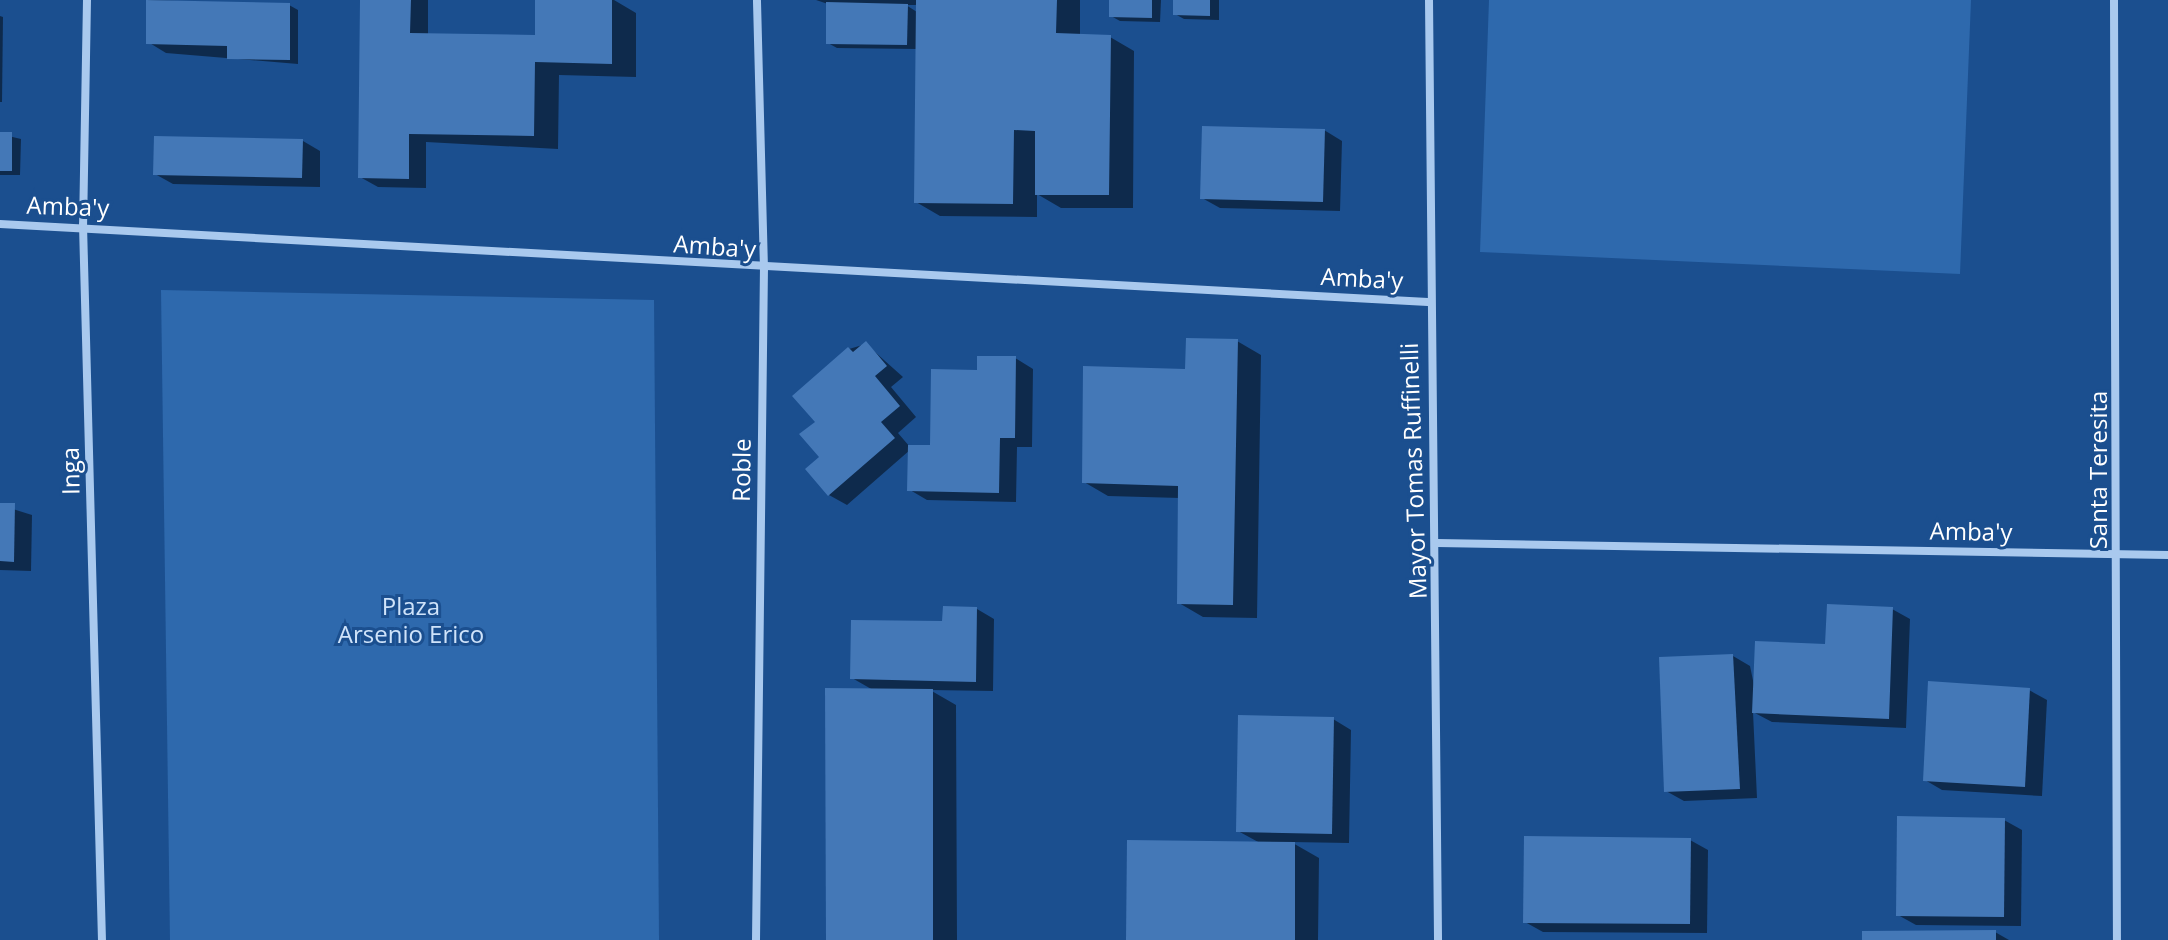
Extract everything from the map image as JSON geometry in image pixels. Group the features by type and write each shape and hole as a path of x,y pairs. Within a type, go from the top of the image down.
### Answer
{"street":[{"name":"Inga","path":"87,0 83,225 102,940"},
{"name":"Roble","path":"756,940 764,269 757,0"},
{"name":"Mayor Tomas Ruffinelli","path":"1429,0 1428,302 1437,543 1438,940"},
{"name":"Santa Teresita","path":"2114,0 2119,554 2117,940"},
{"name":"Amba'y","path":"0,224 83,225 764,269 1428,302"},
{"name":"Amba'y","path":"1437,543 2168,555"}],"green space":[{"path":"1489,0 1971,0 1960,274 1480,252"},
{"name":"Plaza Arsenio Erico","path":"161,290 654,300 659,940 170,940"}],"building":[{"path":"146,0 290,3 290,60 227,59 227,46 146,44"},
{"path":"360,0 411,0 410,33 535,35 535,0 612,0 612,64 535,62 534,136 409,134 409,179 358,178"},
{"path":"916,0 1057,0 1056,33 1111,35 1109,195 1035,195 1035,131 1014,130 1013,204 914,203"},
{"path":"1109,0 1152,0 1152,18 1109,17"},
{"path":"1173,0 1210,0 1210,16 1173,15"},
{"path":"826,2 908,4 907,45 826,44"},
{"path":"1202,126 1325,129 1323,202 1200,199"},
{"path":"0,132 12,132 12,171 0,171"},
{"path":"154,136 303,139 302,178 153,175"},
{"path":"1186,338 1238,339 1233,605 1177,604 1178,486 1082,483 1083,366 1185,369"},
{"path":"866,341 887,366 875,376 900,406 881,422 895,438 828,496 805,469 819,457 799,434 815,422 792,396 848,347 853,352"},
{"path":"977,356 1016,356 1015,438 1000,438 999,493 907,491 908,445 930,445 931,369 977,370"},
{"path":"0,503 15,503 14,562 0,561"},
{"path":"1827,604 1893,607 1889,719 1752,713 1755,641 1825,644"},
{"path":"943,606 977,607 976,682 850,679 851,620 942,621"},
{"path":"1733,654 1740,789 1664,792 1659,657"},
{"path":"1928,681 2030,688 2025,787 1923,781"},
{"path":"825,688 933,689 933,940 826,940"},
{"path":"1238,715 1334,717 1332,834 1236,832"},
{"path":"1897,816 2005,818 2004,917 1896,916"},
{"path":"1524,836 1691,838 1690,924 1523,923"},
{"path":"1127,840 1295,842 1295,940 1126,940"},
{"path":"1996,930 1996,940 1862,940 1862,931"}]}
